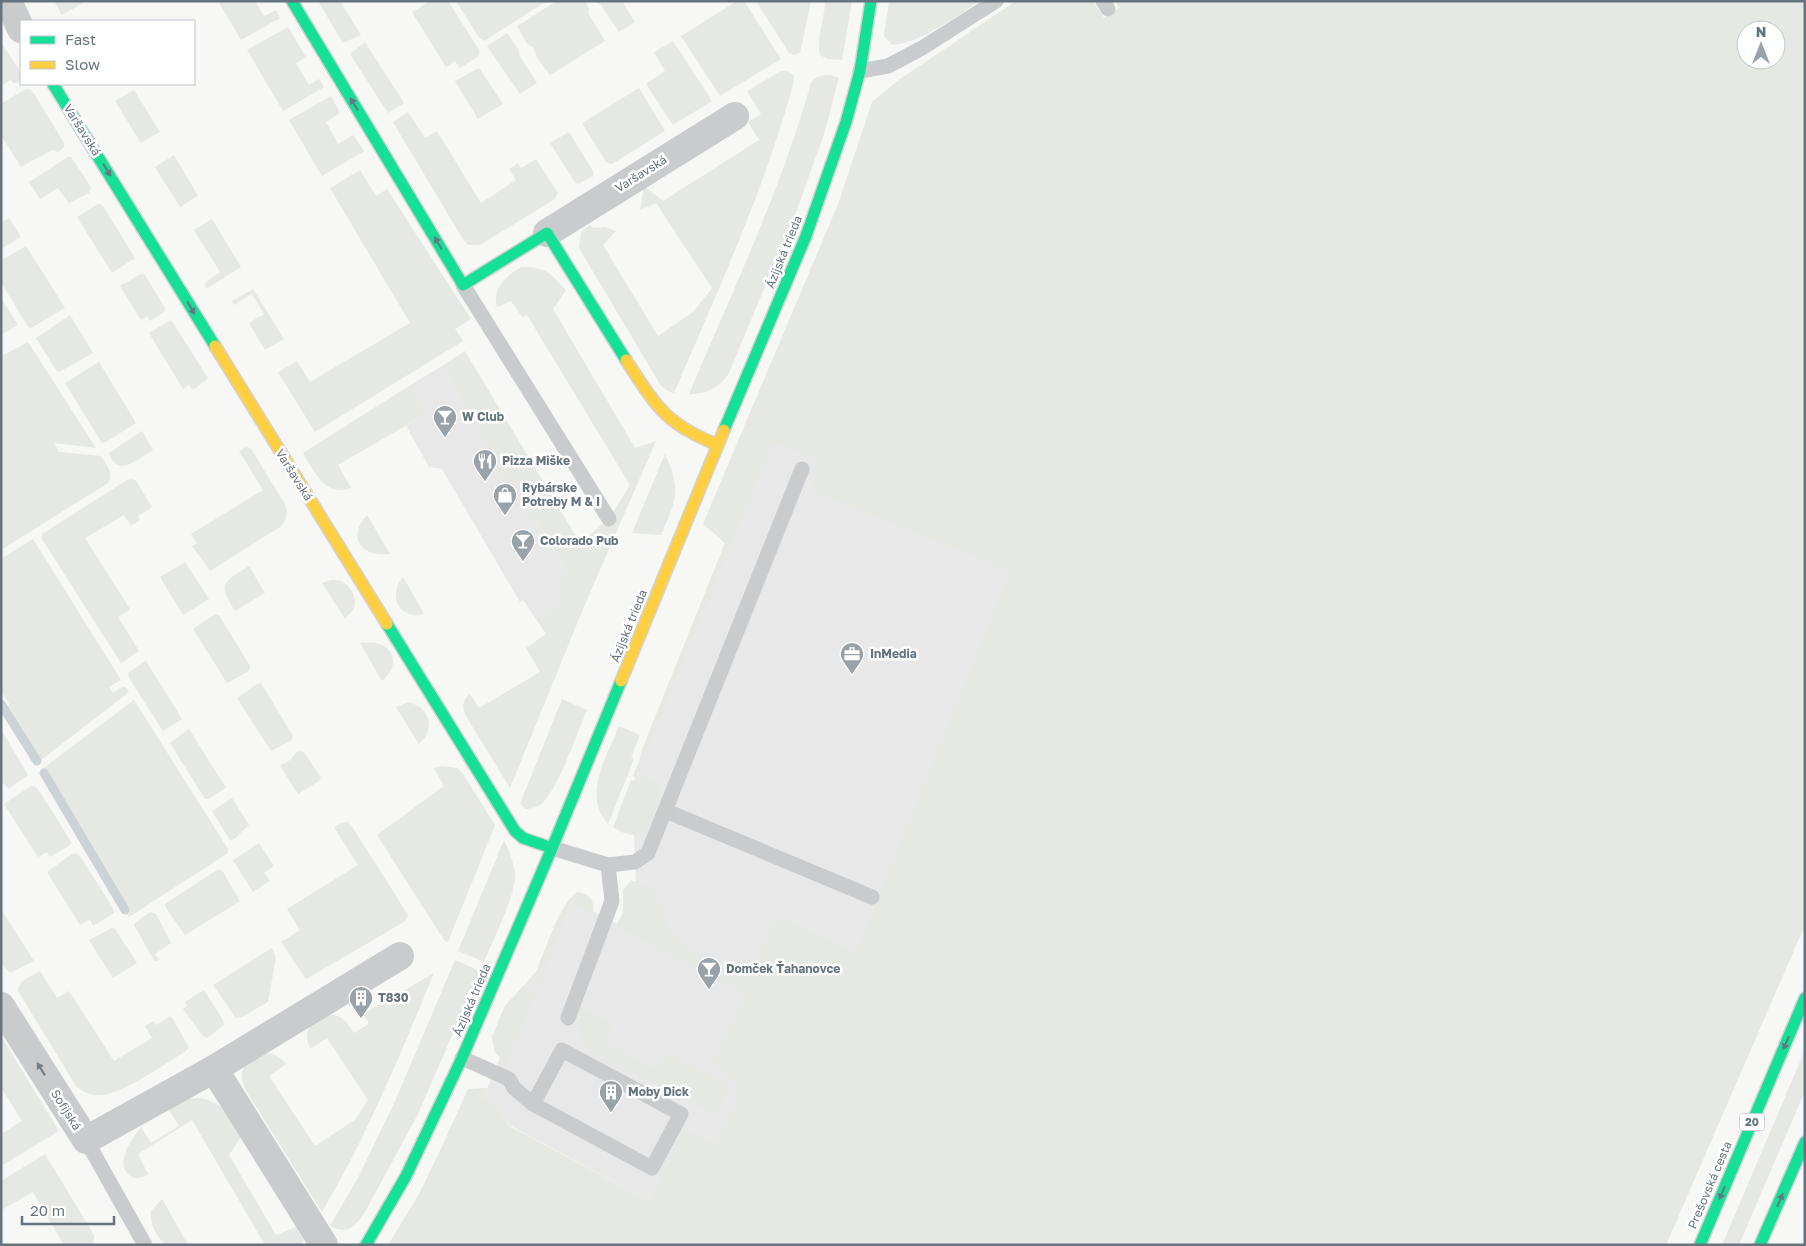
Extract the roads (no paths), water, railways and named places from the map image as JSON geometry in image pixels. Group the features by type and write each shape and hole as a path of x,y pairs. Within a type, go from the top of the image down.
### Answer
{"main road":[{"path":"292,1 463,285"},
{"name":"Ázijská trieda","path":"366,1245 406,1176 462,1058 552,848 806,236 846,122 860,71 871,1"},
{"name":"Varšavská","path":"54,85 515,831 523,838 552,848"},
{"path":"547,233 660,411 669,421 683,430 718,445"},
{"name":"Varšavská","path":"463,285 547,233"},
{"name":"Prešovská cesta","path":"1700,1245 1805,998"},
{"path":"1760,1245 1805,1142"}],"street":[{"path":"8,1 20,27"},
{"name":"Varšavská","path":"547,233 735,116"},
{"name":"Sofijská","path":"1,1006 86,1140 214,1069 400,956"},
{"path":"214,1069 324,1245"}],"lane":[{"path":"860,71 888,66 922,48 996,1"},
{"path":"463,285 609,519"},
{"path":"552,848 608,865 635,862 648,853 802,469"},
{"path":"666,811 872,897"},
{"path":"568,1018 612,901 608,865"},
{"path":"462,1058 509,1079 514,1088 532,1104 652,1168 681,1114 562,1050 532,1104"},
{"path":"86,1140 145,1245"}],"waterway":[{"path":"1,704 37,761"},
{"path":"44,773 125,910"}],"place":[{"name":"W Club","path":"445,438"},
{"name":"Pizza Miške","path":"485,482"},
{"name":"Rybárske Potreby M & I","path":"505,516"},
{"name":"Colorado Pub","path":"523,562"},
{"name":"InMedia","path":"852,675"},
{"name":"Domček Ťahanovce","path":"709,990"},
{"name":"T830","path":"361,1019"},
{"name":"Moby Dick","path":"611,1113"}]}
